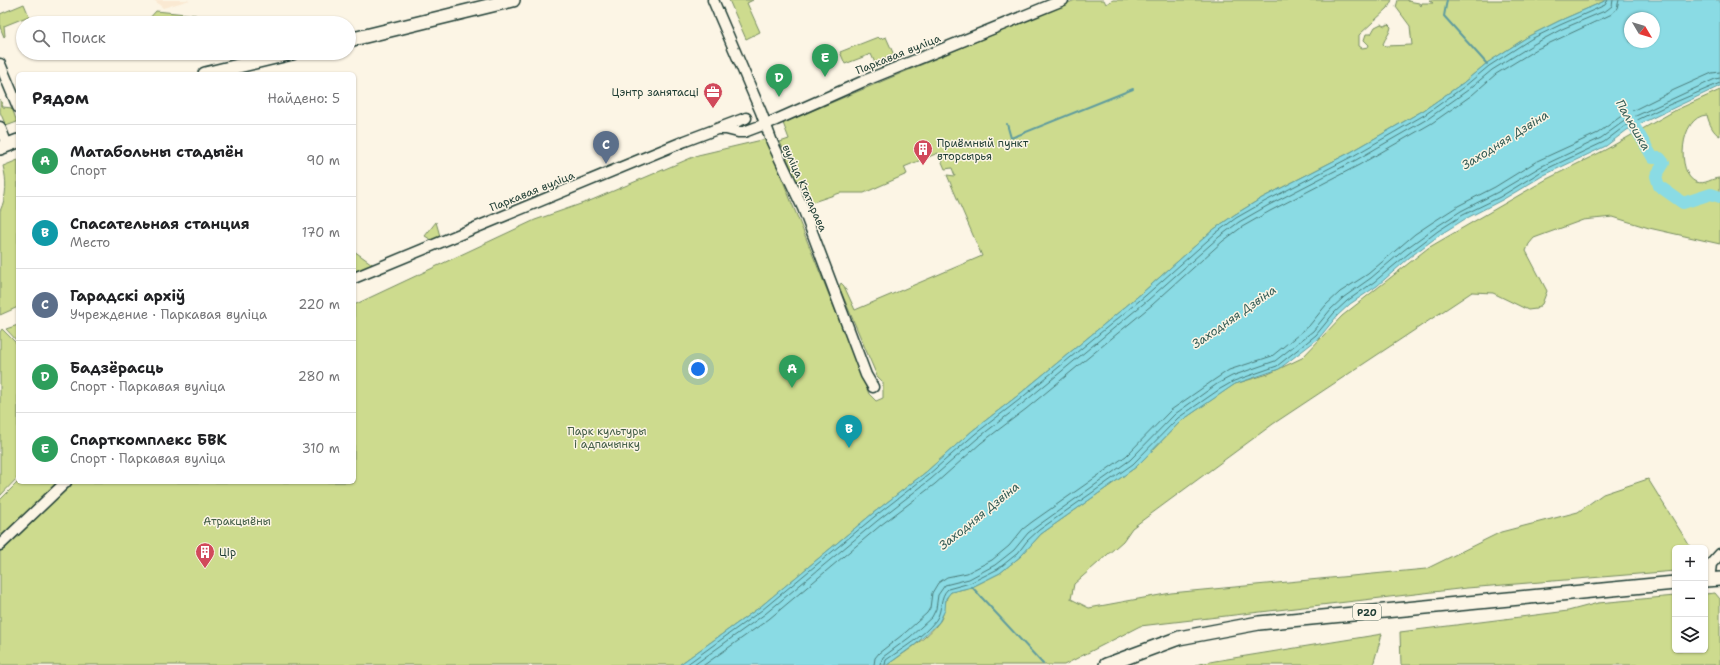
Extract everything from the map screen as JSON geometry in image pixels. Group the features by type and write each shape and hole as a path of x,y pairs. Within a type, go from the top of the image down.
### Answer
{"main road":[{"path":"356,38 513,0"},
{"path":"213,72 263,60"},
{"name":"Р20","path":"1106,665 1180,638 1259,623 1672,583"}],"street":[{"name":"вуліца Ктатарава","path":"713,0 772,142 803,208 866,375 873,387"},
{"name":"Паркавая вуліца","path":"720,129 738,132 765,124 1063,0"},
{"path":"0,64 16,102"},
{"name":"Паркавая вуліца","path":"356,277 685,141 746,118"},
{"path":"0,128 8,145"},
{"path":"0,545 64,484"},
{"path":"1711,580 1711,564 1720,554"}],"shaded area":[{"path":"154,0 190,0 163,8"}],"green space":[{"path":"729,0 753,0 747,3 760,32 746,39"},
{"name":"Парк культуры і адпачынку","path":"1075,0 1104,0 1106,4 1113,0 1392,0 1388,8 1359,35 1359,46 1362,48 1368,47 1369,45 1364,40 1366,34 1371,34 1375,27 1381,24 1385,26 1388,24 1391,27 1390,32 1383,44 1385,46 1412,45 1410,26 1396,7 1398,0 1408,0 1419,3 1421,6 1422,3 1433,3 1429,0 1607,0 1529,36 1487,63 1463,83 1424,110 1351,152 1262,198 1213,230 1142,293 1016,397 972,431 926,472 872,514 760,607 679,665 0,665 0,552 70,484 356,484 356,304 535,220 592,200 698,155 766,139 869,394 876,401 883,398 883,382 877,376 839,287 841,283 844,286 855,310 982,256 947,175 955,176 952,168 945,169 938,153 904,167 907,174 864,193 840,193 807,204 780,142 789,139 783,123"},
{"path":"24,4 29,16 16,16 16,21 4,26 4,37 0,27 0,14"},
{"path":"156,11 196,15 196,16 152,16"},
{"path":"878,37 880,39 886,37 894,55 875,63 871,54 845,64 840,52"},
{"path":"1720,90 1720,136 1713,130 1707,115 1698,118 1691,125 1686,135 1683,158 1685,168 1690,177 1696,182 1703,183 1720,178 1720,244 1649,228 1613,217 1583,220 1534,238 1526,251 1547,291 1542,304 1536,309 1528,310 1493,293 1472,292 1273,424 1132,528 1123,541 1074,584 1071,599 1089,608 1171,593 1426,569 1501,532 1578,512 1603,494 1648,479 1689,545 1672,545 1672,571 1467,588 1140,626 1064,665 887,665 915,645 935,628 942,617 948,595 951,592 972,587 1000,573 1021,556 1041,534 1136,467 1181,421 1235,384 1268,374 1302,358 1342,316 1428,248 1547,179 1605,150 1676,110"},
{"path":"0,99 3,107 12,108 16,122 6,126 0,112"},
{"path":"16,161 16,308 0,315 0,211 6,188 3,166"},
{"path":"436,222 440,236 433,241 425,236"},
{"path":"356,252 375,266 356,273"},
{"path":"16,326 16,340 6,329"},
{"path":"2,329 16,343 16,479 0,496 0,332"},
{"path":"16,484 57,484 0,538 0,500"},
{"path":"1715,593 1720,599 1720,665 1401,665 1400,632 1568,611 1598,603 1672,596 1672,653 1708,653 1708,594"},
{"path":"1382,634 1373,665 1195,665 1215,661"}],"water":[{"name":"Заходняя Дзвіна","path":"1607,0 1720,0 1720,86 1627,130 1606,146 1544,175 1441,234 1410,257 1377,286 1350,304 1337,316 1319,338 1279,369 1235,384 1181,421 1136,467 1041,534 1021,556 1000,573 972,587 951,592 946,598 945,610 939,622 916,644 887,665 679,665 760,607 872,514 926,472 972,431 1016,397 1142,293 1213,230 1262,198 1351,152 1424,110 1463,83 1487,63 1529,36"}],"waterway":[{"path":"1447,0 1444,16 1487,64"},
{"path":"1007,124 1011,138 1133,89"},
{"name":"Палюшка","path":"1626,112 1653,158 1660,158 1664,163 1656,176 1659,186 1683,203 1711,194 1720,197"},
{"path":"972,587 1043,664"}],"place":[{"name":"Спарткомплекс БВК","path":"825,77"},
{"name":"Бадзёрасць","path":"779,97"},
{"name":"Цэнтр занятасці","path":"713,109"},
{"name":"Гарадскі архіў","path":"606,164"},
{"name":"Приёмный пункт вторсырья","path":"923,166"},
{"name":"Матабольны стадыён","path":"792,388"},
{"name":"Спасательная станция","path":"849,448"},
{"name":"Цір","path":"205,569"}],"park label":[{"name":"Атракцыёны","path":"237,521"}]}
